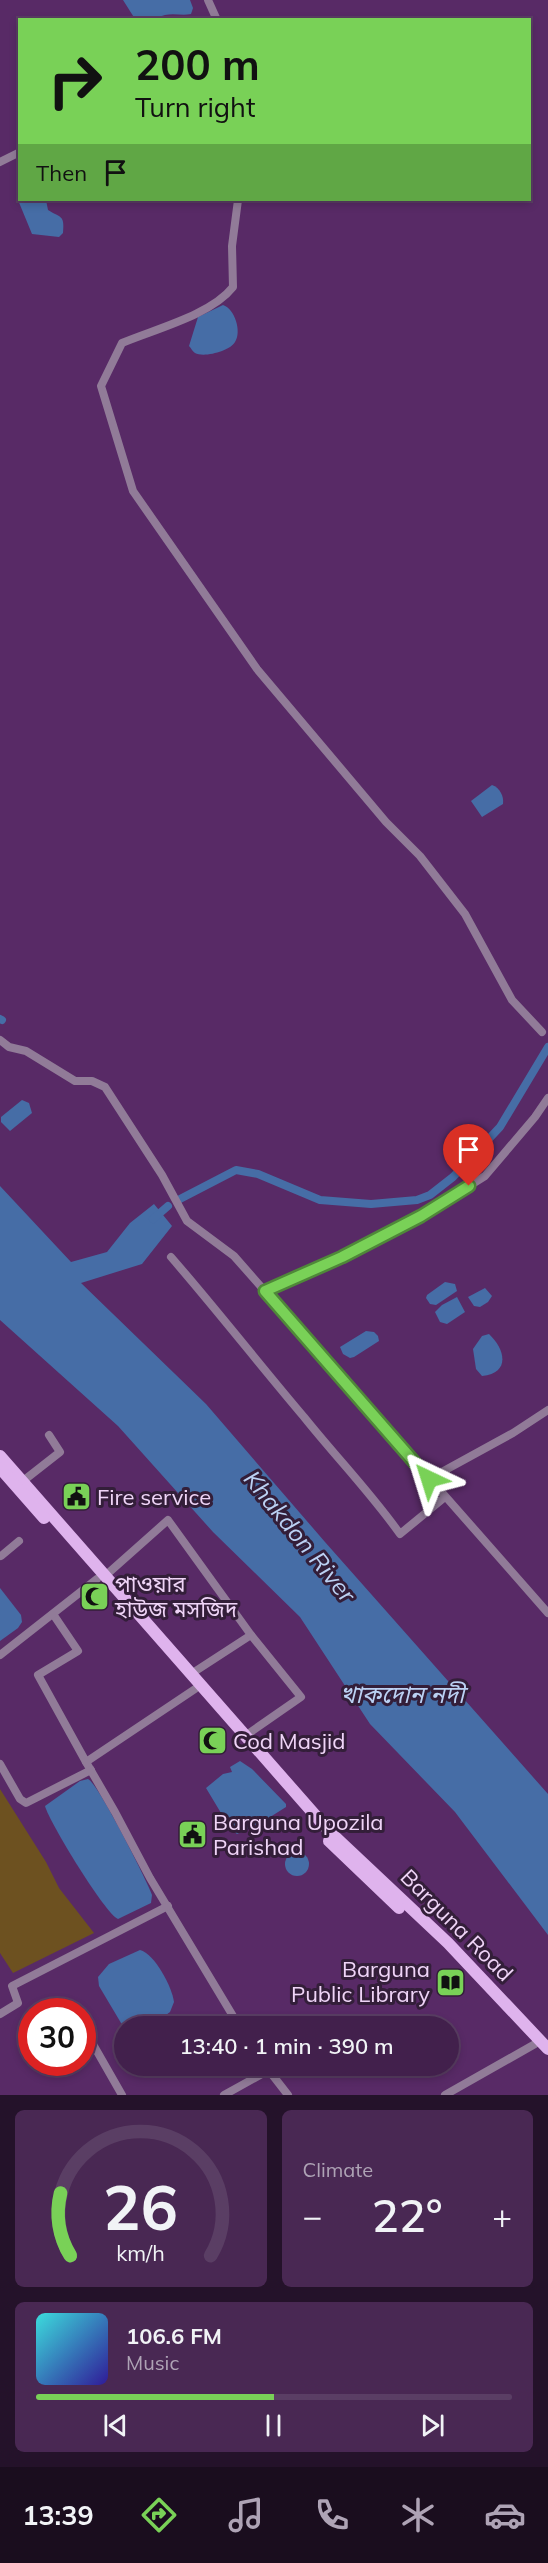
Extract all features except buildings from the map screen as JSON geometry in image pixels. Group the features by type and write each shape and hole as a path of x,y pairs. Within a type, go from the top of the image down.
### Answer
{"main road":[{"name":"Barguna Road","path":"0,1456 195,1689 341,1854 420,1925 548,2058"},
{"name":"Barguna Road","path":"0,1468 191,1674 329,1832 448,1943 548,2049"}],"street":[{"path":"208,0 217,18"},
{"path":"0,162 18,153"},
{"path":"238,201 232,246 233,287 225,297 200,311 122,343 101,386 133,491 257,669 379,814 420,856 458,906 484,945 512,1000 542,1032"},
{"path":"0,1040 9,1047 26,1051 75,1081 92,1081 105,1087 162,1175 187,1221 234,1256 548,1613"},
{"path":"265,1291 342,1257 421,1216 485,1176 535,1117 548,1098"},
{"path":"171,1257 244,1341 304,1418 374,1497 400,1534 445,1497"},
{"path":"429,1479 513,1433 548,1410"},
{"path":"23,1481 60,1452 49,1435"},
{"path":"0,1655 101,1577 168,1520 251,1635 301,1697 245,1736"},
{"path":"1,1556 19,1541"},
{"path":"53,1614 78,1651 38,1676 150,1878 233,2016"},
{"path":"191,1674 251,1635"},
{"path":"86,1762 195,1689"},
{"path":"0,1764 20,1798 26,1803 91,1770"},
{"path":"0,2014 18,2003 12,1986 168,1906"},
{"path":"445,2095 535,2044"},
{"path":"96,2050 122,2095"},
{"path":"224,2095 254,2076"},
{"path":"273,2076 288,2095"}],"shaded area":[{"path":"0,1789 46,1862 59,1888 94,1933 13,1973 0,1953"}],"water":[{"path":"123,0 190,0 193,8 191,14 134,18"},
{"path":"18,201 46,201 48,210 62,219 63,233 59,237 32,234"},
{"path":"223,305 231,311 236,321 238,333 235,342 216,353 204,355 195,353 189,346 198,317"},
{"path":"492,785 501,793 503,804 482,817 471,801"},
{"path":"22,1100 29,1103 32,1113 10,1131 1,1122 1,1117"},
{"name":"খাকদোন নদী","path":"0,1186 71,1262 107,1252 130,1223 154,1204 172,1226 142,1264 81,1283 206,1404 548,1794 548,1935 455,1812 370,1724 300,1617 213,1532 118,1426 0,1320"},
{"path":"445,1282 455,1284 457,1291 436,1305 430,1304 426,1298 427,1295"},
{"path":"485,1288 492,1296 480,1307 474,1306 468,1297"},
{"path":"457,1297 465,1312 447,1324 440,1322 435,1312 442,1305"},
{"path":"366,1331 374,1332 379,1341 354,1357 350,1358 343,1354 340,1347"},
{"path":"489,1334 499,1346 502,1360 498,1370 482,1376 476,1369 473,1349 482,1336"},
{"path":"0,1588 21,1615 22,1622 18,1628 0,1641"},
{"path":"240,1761 252,1769 286,1804 286,1807 267,1819 261,1816 259,1823 237,1834 230,1828 206,1788 223,1774 232,1772 230,1767"},
{"path":"88,1779 111,1813 152,1895 151,1903 118,1919 102,1902 78,1867 45,1806 80,1781"},
{"path":"297,1852 302,1853 308,1859 308,1869 302,1875 297,1876 292,1875 286,1869 285,1864 286,1859 292,1853"},
{"path":"140,1950 146,1953 157,1964 170,1988 174,2002 170,2012 165,2016 117,2016 99,1986 98,1977 109,1964"}],"waterway":[{"path":"180,1199 236,1170 258,1174 320,1200 371,1204 417,1200 430,1195 453,1177 500,1127 548,1047"},
{"path":"153,1219 168,1206"}],"place":[{"name":"Fire service","path":"76,1497"},
{"name":"পাওয়ার হাউজ মসজিদ","path":"94,1597"},
{"name":"Cod Masjid","path":"212,1741"},
{"name":"Barguna Upozila Parishad","path":"192,1835"},
{"name":"Barguna Public Library","path":"451,1982"}],"route":[{"path":"429,1479 265,1291 342,1257 421,1216 469,1186"}],"water label":[{"name":"Khakdon River","path":"300,1536"}]}
